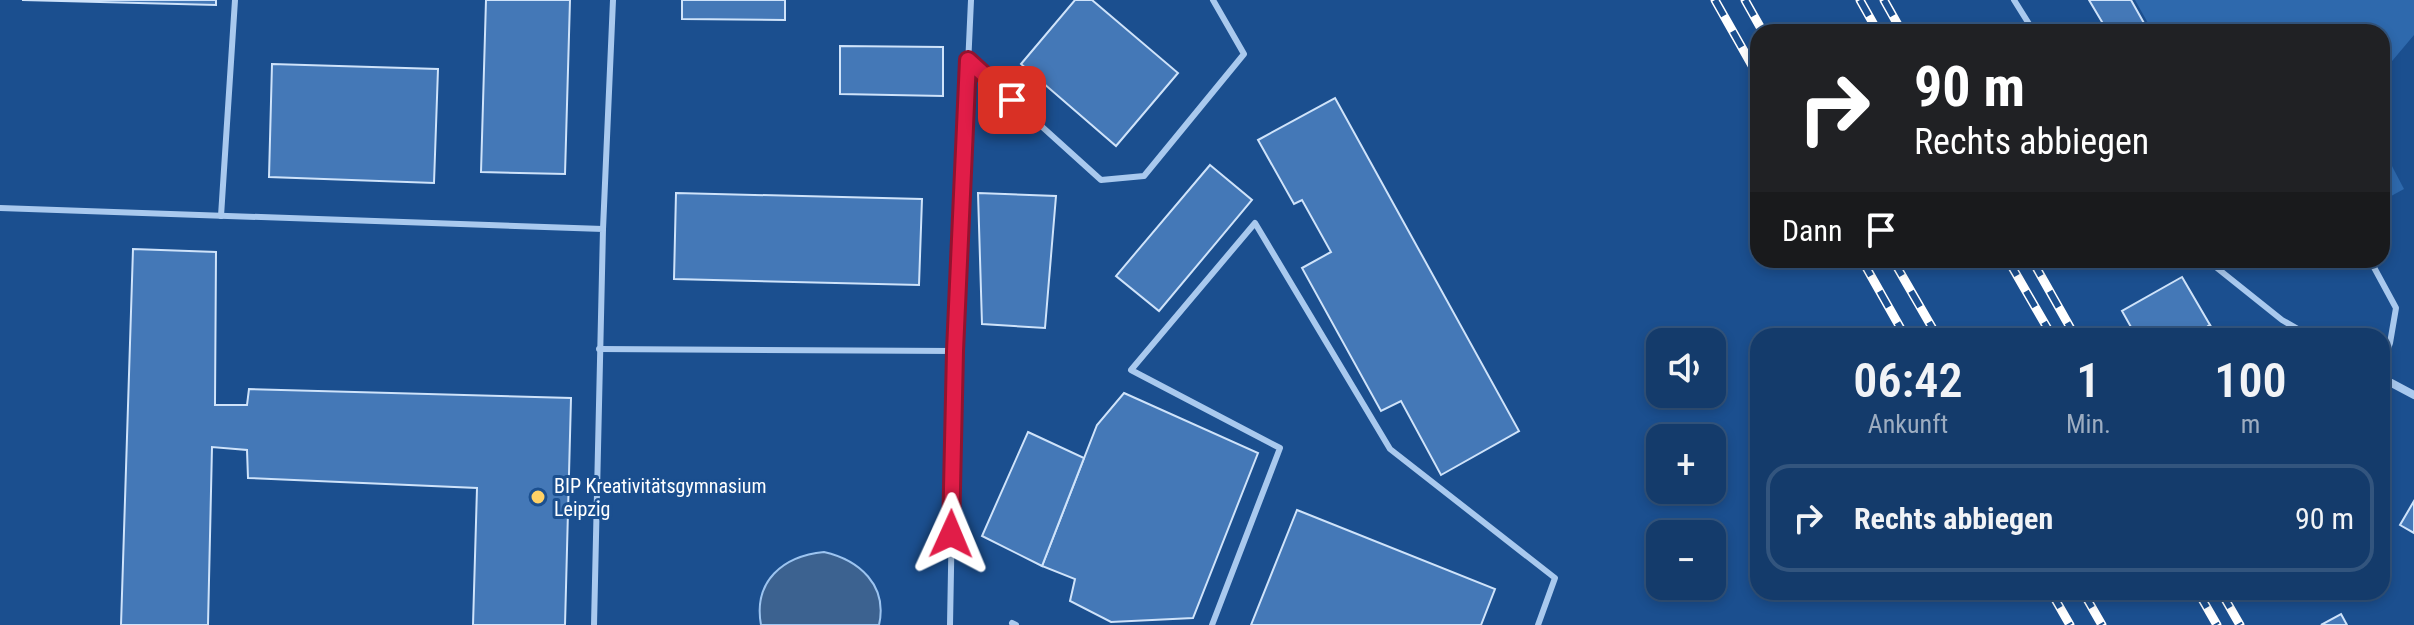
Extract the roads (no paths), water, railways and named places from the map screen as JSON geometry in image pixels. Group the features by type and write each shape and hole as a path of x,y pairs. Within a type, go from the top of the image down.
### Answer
{"street":[{"path":"2390,382 2414,395"}],"lane":[{"path":"221,216 235,0"},
{"path":"594,625 599,349 613,0"},
{"path":"950,625 955,351 971,0"},
{"path":"968,60 1101,180 1144,176 1244,54 1213,0"},
{"path":"2014,0 2029,24"},
{"path":"0,208 603,229"},
{"path":"1212,625 1280,448 1131,370 1255,223 1390,449 1555,578 1538,625"},
{"path":"2217,268 2296,328"},
{"path":"2374,268 2396,308 2390,343"},
{"path":"599,349 955,351"}],"railway":[{"path":"1715,0 1750,62"},
{"path":"1745,0 1758,24"},
{"path":"1860,0 1874,24"},
{"path":"1884,0 1898,24"},
{"path":"1867,268 1900,328"},
{"path":"1898,268 1932,328"},
{"path":"2013,268 2047,328"},
{"path":"2037,268 2070,328"},
{"path":"2056,600 2070,625"},
{"path":"2088,600 2102,625"},
{"path":"2203,600 2217,625"},
{"path":"2226,600 2240,625"}],"place":[{"name":"BIP Kreativitätsgymnasium Leipzig","path":"538,497"}]}
